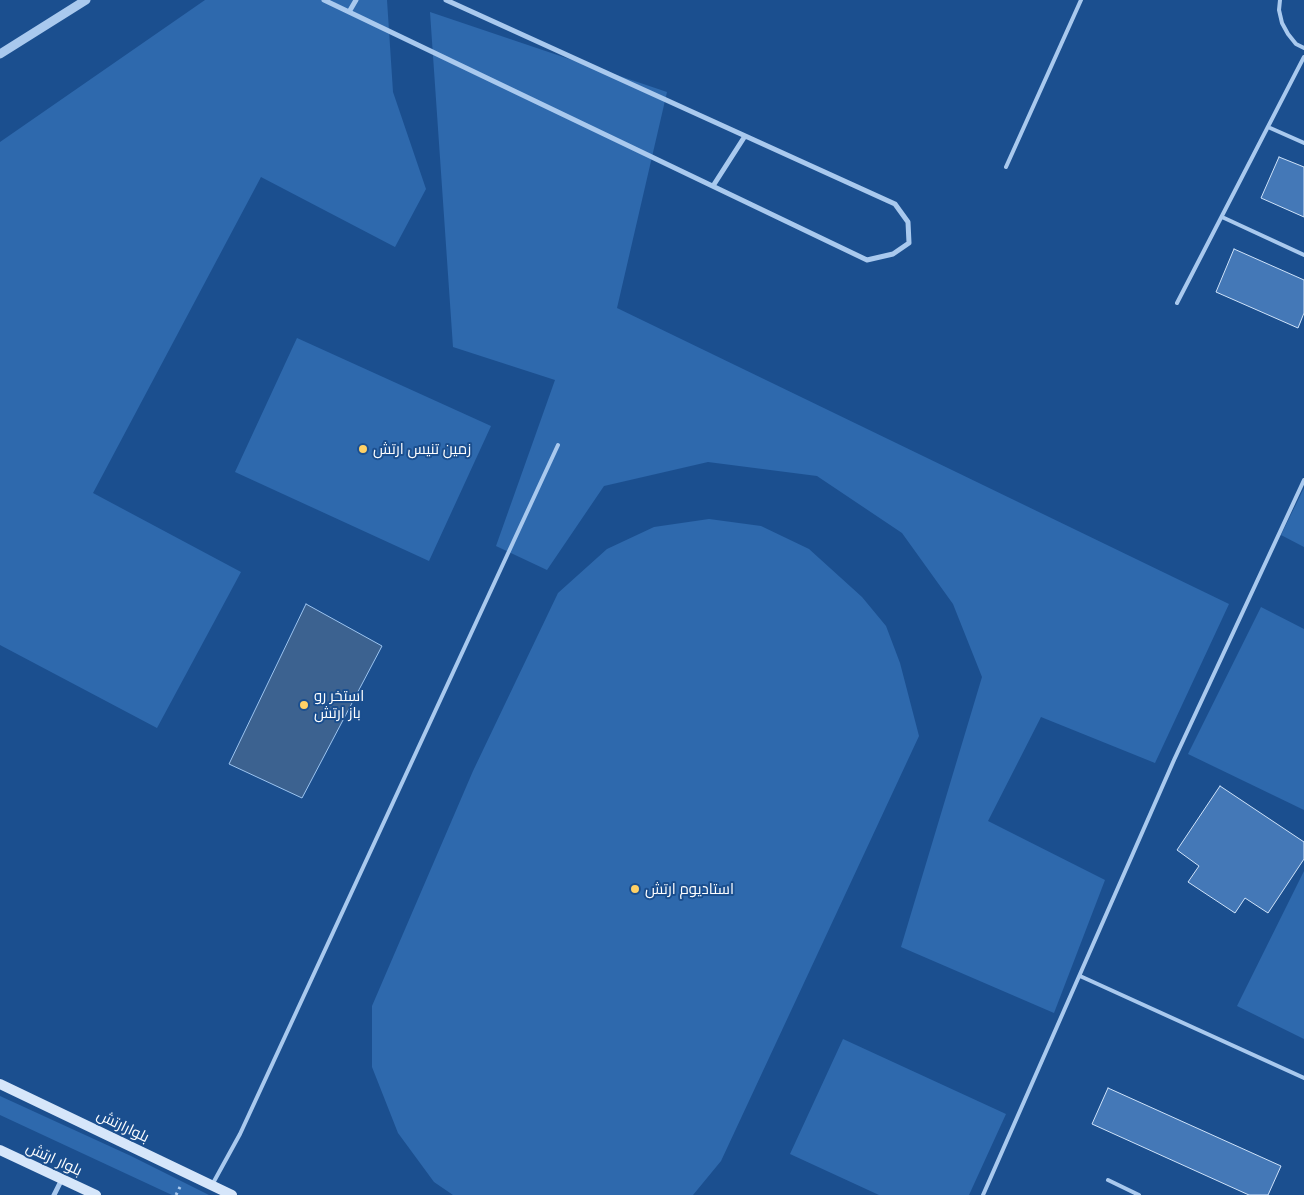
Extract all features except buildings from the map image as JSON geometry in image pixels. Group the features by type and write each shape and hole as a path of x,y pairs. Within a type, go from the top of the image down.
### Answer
{"main road":[{"name":"بلوارارتش","path":"0,1084 232,1195"},
{"name":"بلوار ارتش","path":"0,1150 96,1195"}],"street":[{"path":"0,54 86,0"},
{"path":"324,0 867,260 893,254 909,243 908,222 895,204 446,0"},
{"path":"350,12 356,0"},
{"path":"713,186 745,136"},
{"path":"54,1195 62,1179"}],"lane":[{"path":"1006,167 1081,0"},
{"path":"1280,0 1279,10 1282,23 1296,44 1304,48"},
{"path":"1177,304 1304,57"},
{"path":"1268,127 1304,143"},
{"path":"1222,217 1304,255"},
{"path":"212,1185 240,1134 558,445"},
{"path":"983,1195 1174,760 1304,480"},
{"path":"1080,976 1304,1078"},
{"path":"1108,1180 1139,1195"}],"shaded area":[{"path":"205,0 387,0 393,92 426,189 395,247 261,177 93,493 241,572 157,728 0,645 0,142"},
{"path":"430,12 667,92 617,308 1229,604 1155,763 1041,717 988,821 1105,880 1054,1013 901,947 982,677 953,604 902,533 817,476 708,462 604,486 547,570 496,546 555,380 453,347"},
{"name":"زمین تنیس ارتش","path":"297,338 491,426 429,561 235,472"},
{"path":"1304,488 1304,547 1281,535"},
{"name":"استادیوم ارتش","path":"709,519 761,526 809,549 862,597 886,626 900,663 919,736 721,1161 693,1195 453,1195 434,1182 398,1133 372,1067 372,1006 473,771 558,593 607,549 654,527"},
{"name":"استخر رو باز ارتش","path":"306,604 382,646 302,798 229,764"},
{"path":"1261,607 1304,629 1304,810 1188,754"},
{"path":"1304,871 1304,1039 1237,1006"},
{"path":"843,1039 1006,1114 969,1195 879,1195 790,1154"},
{"path":"0,1096 131,1156 209,1195 172,1195 0,1115"}],"place":[{"name":"زمین تنیس ارتش","path":"363,449"},
{"name":"استخر رو باز ارتش","path":"304,705"},
{"name":"استادیوم ارتش","path":"635,889"}]}
